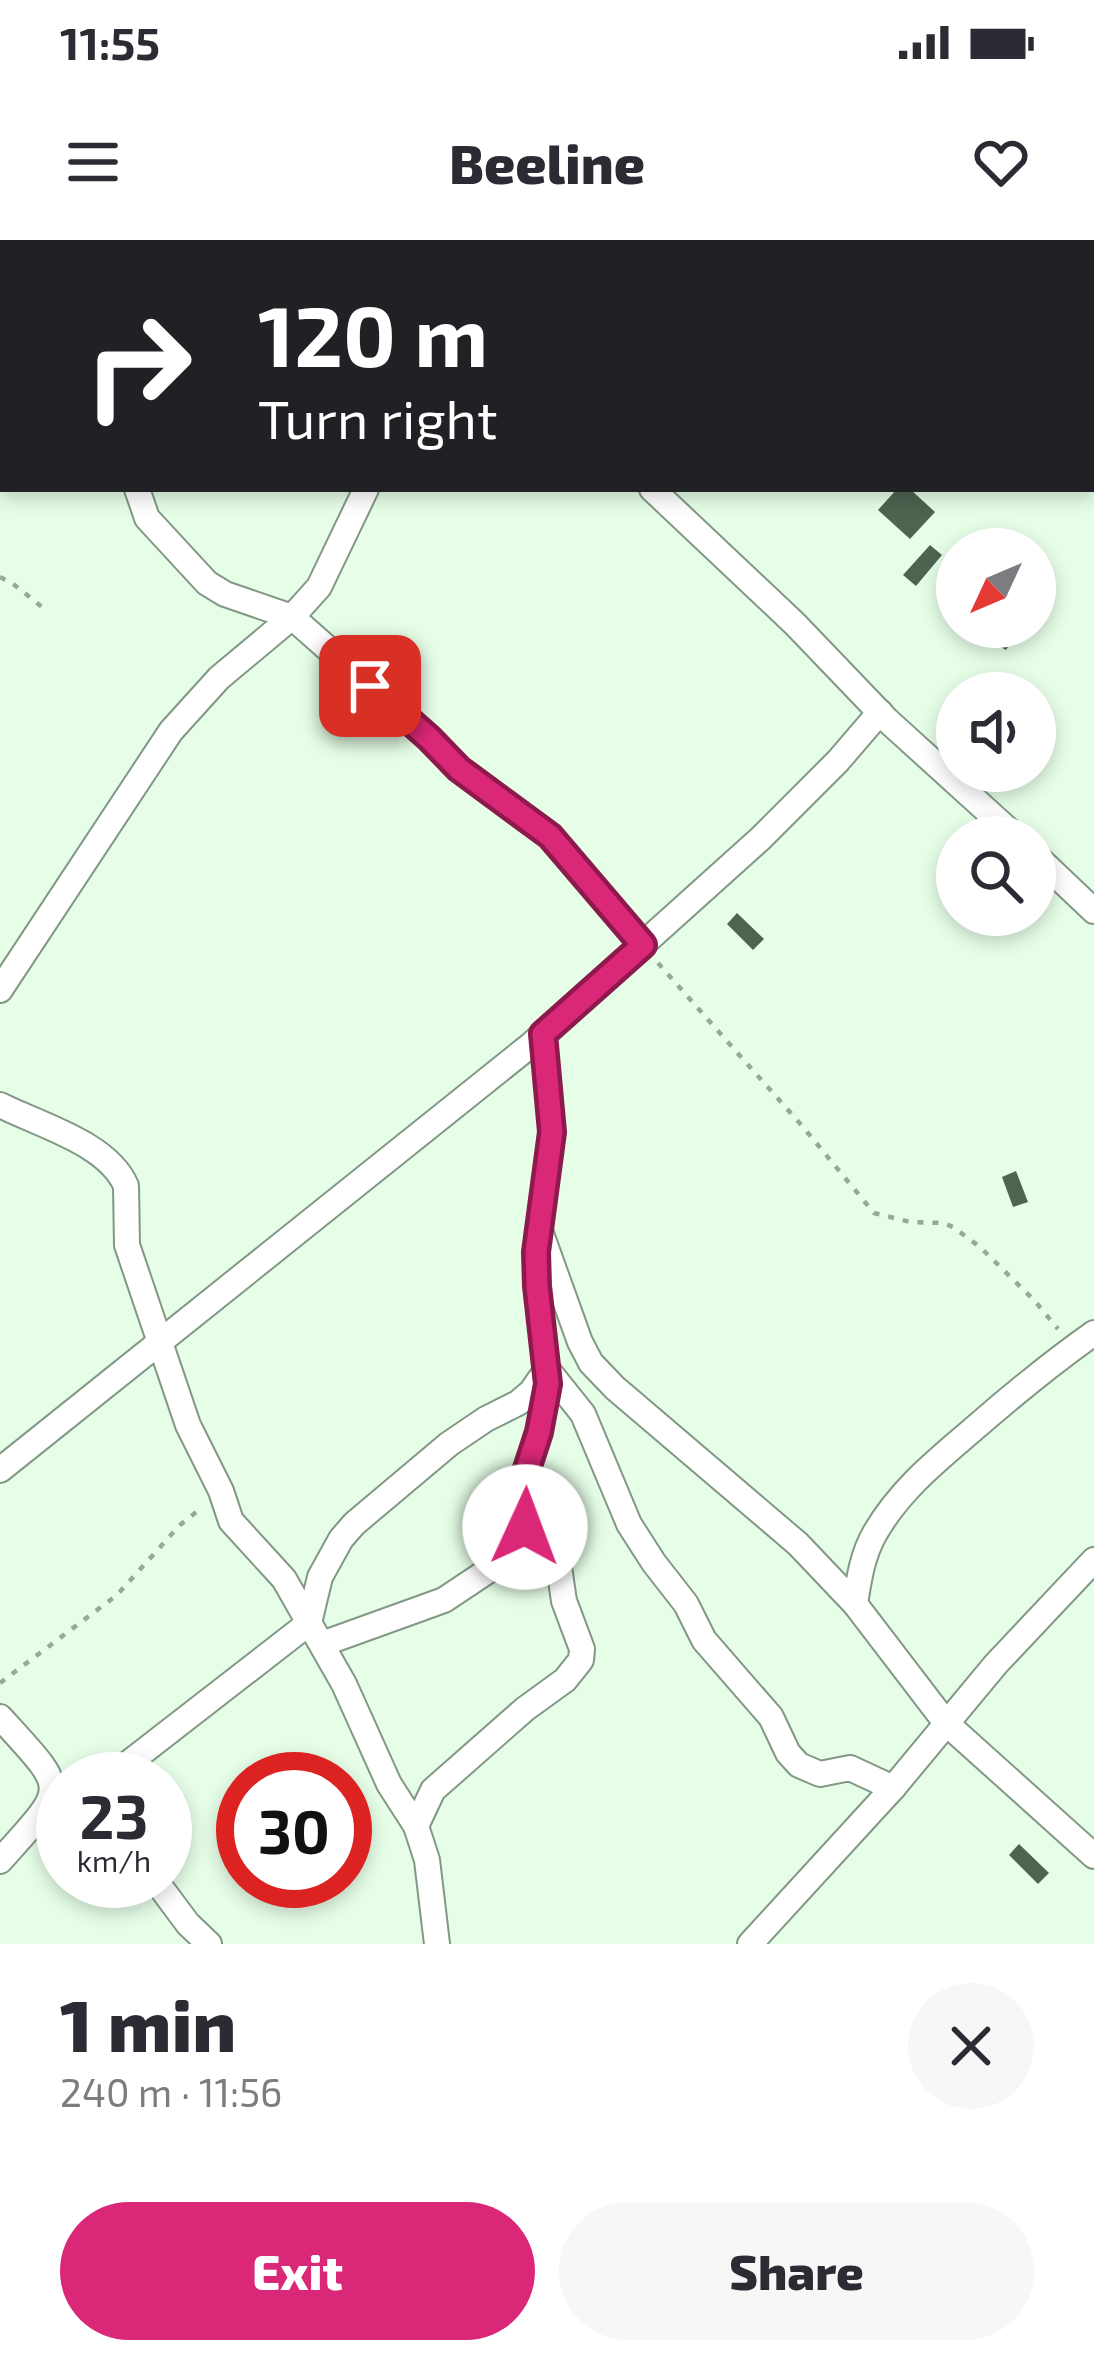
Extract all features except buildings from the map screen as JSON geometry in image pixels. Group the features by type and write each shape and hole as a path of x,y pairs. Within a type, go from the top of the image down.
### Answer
{"street":[{"path":"138,492 147,518 207,583 292,617 459,769 550,836 643,945"},
{"path":"0,990 171,731 219,679 292,617 319,587 365,492"},
{"path":"655,492 993,816"},
{"path":"0,1470 543,1034 760,839 880,712"},
{"path":"1056,875 1094,911"},
{"path":"146,1752 315,1633 444,1600 519,1545 526,1516 523,1481 548,1397 537,1286 539,1228 552,1132 543,1034"},
{"path":"0,1105 59,1130 112,1165 123,1178 127,1246 188,1425 231,1520 284,1579 344,1684 389,1784 416,1826 427,1860 437,1944"},
{"path":"539,1228 590,1363 782,1529 855,1604 946,1723 1094,1856"},
{"path":"855,1604 867,1550 895,1502 934,1462 1084,1340"},
{"path":"315,1633 320,1577 355,1523 449,1444 518,1403 547,1369"},
{"path":"547,1369 583,1414 629,1524 686,1604 704,1640 771,1717 788,1753 799,1766 820,1774 850,1768 893,1788"},
{"path":"750,1944 893,1788 996,1664 1094,1560"},
{"path":"416,1826 433,1790 565,1680 581,1660 559,1567"},
{"path":"8,1726 39,1752"},
{"path":"0,1861 49,1804 53,1791 44,1765 8,1726"},
{"path":"176,1908 209,1944"}],"path":[{"path":"0,577 46,611"},
{"path":"643,945 874,1213 953,1227 1084,1340"},
{"path":"0,1682 117,1594 181,1525 221,1491"}],"route":[{"path":"370,686 459,769 550,836 643,945 543,1034 552,1132 536,1252 548,1397 523,1481 525,1527"}]}
